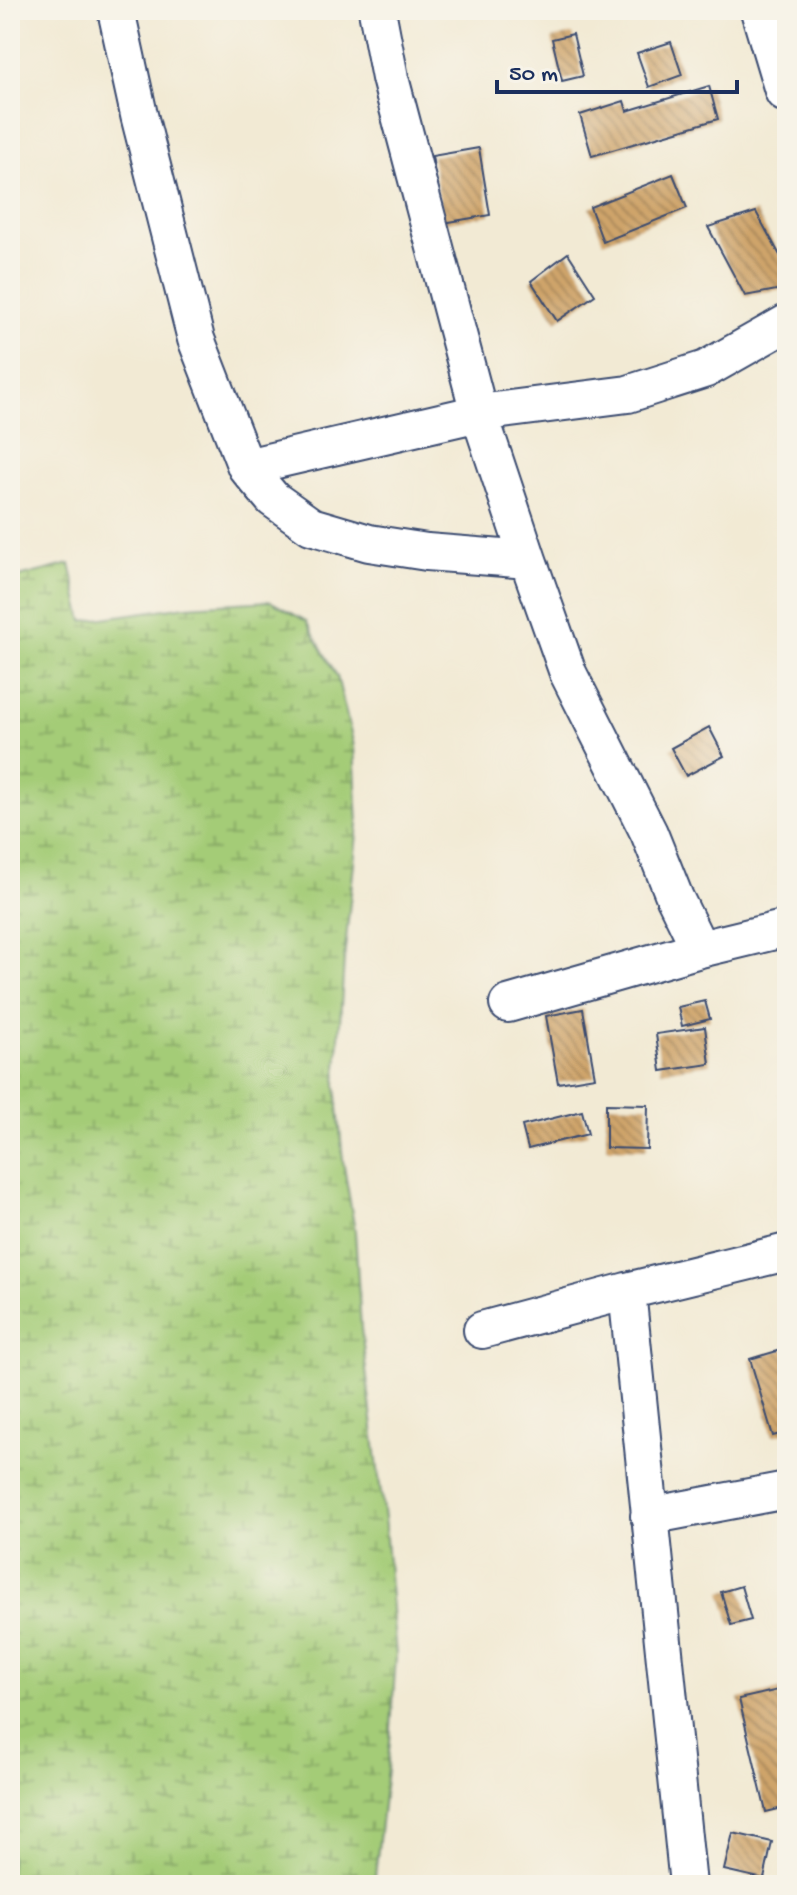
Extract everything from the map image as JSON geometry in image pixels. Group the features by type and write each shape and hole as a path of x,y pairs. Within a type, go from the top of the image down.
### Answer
{"main road":[{"path":"763,10 787,90"}],"street":[{"path":"116,10 139,115 196,339 246,467 273,499 311,526 369,543 427,552 528,560"},
{"path":"377,10 390,78 479,413 528,560 568,673 649,833 700,949"},
{"path":"246,467 479,413 628,394 706,369 787,323"},
{"path":"508,1004 700,949 787,928"},
{"path":"482,1330 787,1252"},
{"path":"627,1291 688,1885"},
{"path":"649,1516 787,1490"}],"green space":[{"path":"70,564 83,621 186,606 270,601 306,621 337,676 354,746 358,824 344,960 336,1085 343,1161 355,1231 361,1328 385,1527 396,1656 374,1885 10,1885 10,577"}],"building":[{"path":"573,34 583,76 562,81 552,39"},
{"path":"671,42 682,75 649,87 637,53"},
{"path":"709,86 718,119 592,156 580,115 624,101 627,111"},
{"path":"479,148 490,215 443,223 432,156"},
{"path":"673,174 687,208 603,242 590,207"},
{"path":"756,212 787,268 787,288 745,296 708,227"},
{"path":"568,253 595,295 557,321 531,281"},
{"path":"709,727 724,756 686,776 671,748"},
{"path":"705,1001 710,1019 682,1026 678,1007"},
{"path":"583,1009 595,1077 558,1083 546,1016"},
{"path":"705,1027 710,1064 661,1071 656,1034"},
{"path":"606,1104 648,1105 647,1149 606,1148"},
{"path":"582,1111 588,1134 528,1149 522,1126"},
{"path":"787,1348 787,1432 773,1436 750,1359"},
{"path":"741,1586 751,1620 731,1625 721,1592"},
{"path":"787,1688 787,1807 766,1812 739,1699"},
{"path":"733,1833 772,1842 764,1879 724,1870"}]}
